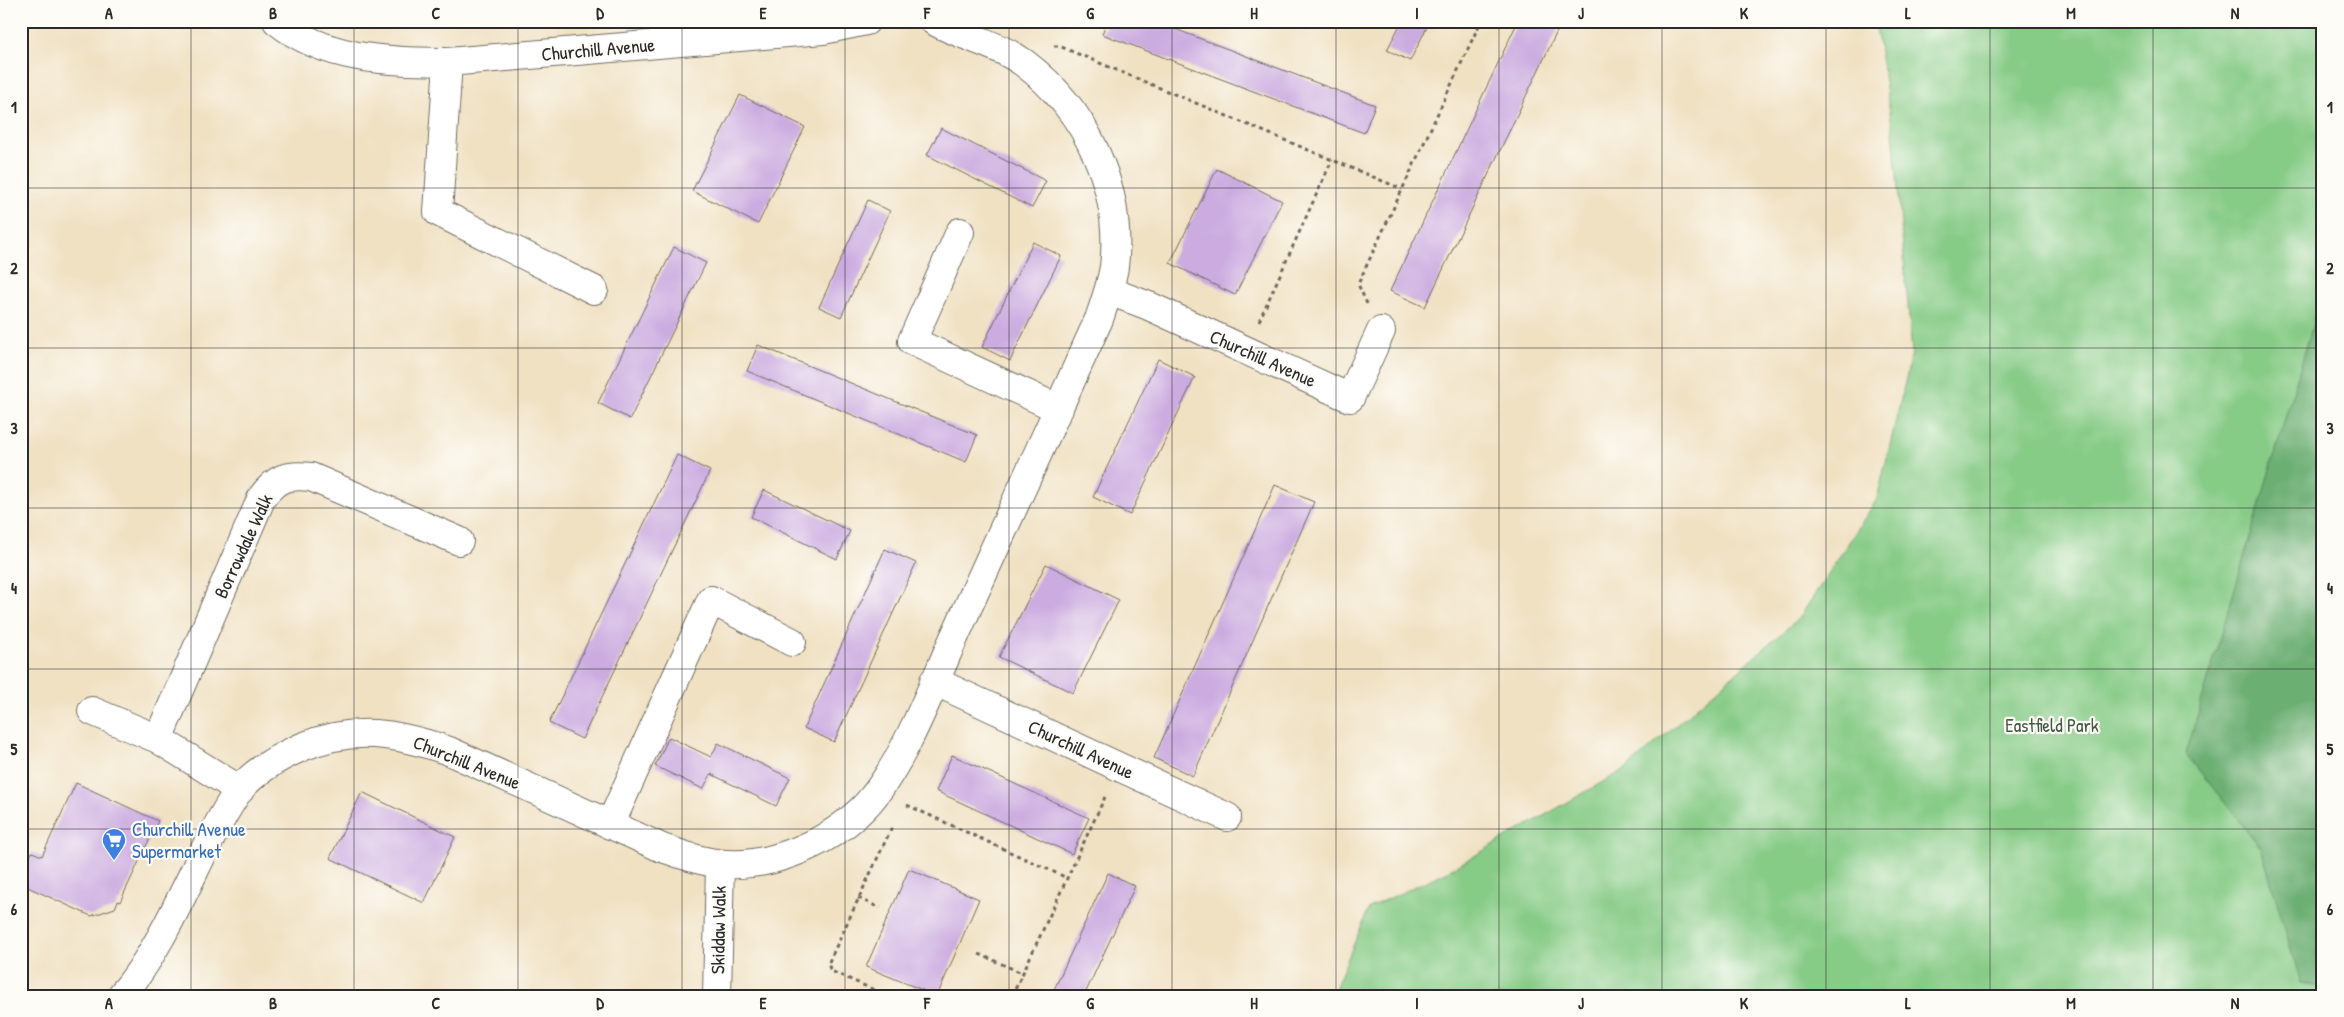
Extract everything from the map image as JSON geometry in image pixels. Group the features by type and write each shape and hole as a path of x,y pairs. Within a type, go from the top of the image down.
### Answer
{"street":[{"name":"Churchill Avenue","path":"277,21 290,32 318,46 350,56 392,61 448,62 703,30 823,30 866,21"},
{"name":"Churchill Avenue","path":"121,996 148,956 219,822 240,790 257,772 278,758 317,741 347,734 381,733 414,739 449,751 610,825 670,850 695,859 720,864 776,858 805,847 835,832 860,812 885,781 934,681 1100,319 1109,292 1114,267 1112,210 1106,180 1096,150 1080,122 1062,100 1024,63 995,46 934,21"},
{"path":"448,62 438,212 594,290"},
{"path":"960,232 912,341 1059,408"},
{"name":"Churchill Avenue","path":"1109,292 1149,306 1350,398 1381,331"},
{"name":"Borrowdale Walk","path":"158,739 262,497 271,485 283,478 297,475 311,477 459,541"},
{"path":"610,825 711,600 792,642"},
{"name":"Churchill Avenue","path":"934,681 1227,817"},
{"path":"92,710 158,739 240,790"},
{"name":"Skiddaw Walk","path":"717,996 720,864"}],"path":[{"path":"1381,331 1358,284 1481,21"},
{"path":"1050,46 1059,46 1402,189"},
{"path":"1246,350 1332,160"},
{"path":"1012,996 1119,767"},
{"path":"903,804 1067,878"},
{"path":"888,996 831,971 828,964 895,821"},
{"path":"858,898 880,908"},
{"path":"979,954 1022,973"}],"green space":[{"name":"Eastfield Park","path":"1875,21 2323,21 2323,996 1332,996 1369,908 1448,871 1627,768 1800,617 1877,499 1912,353 1893,131"},
{"path":"2323,290 2323,987 2301,983 2261,848 2186,754"}],"building":[{"path":"1107,21 1154,21 1375,105 1364,133 1102,34"},
{"path":"1402,21 1430,21 1410,61 1387,50"},
{"path":"1518,21 1562,21 1425,307 1390,291"},
{"path":"740,95 805,127 758,224 692,191"},
{"path":"941,128 1046,181 1032,208 927,155"},
{"path":"1217,169 1282,201 1235,295 1170,263"},
{"path":"868,200 890,211 841,317 819,307"},
{"path":"1033,242 1061,256 1010,361 982,347"},
{"path":"674,247 706,263 630,419 598,403"},
{"path":"758,345 977,435 966,462 747,371"},
{"path":"1158,359 1195,377 1130,515 1093,497"},
{"path":"677,455 710,471 582,739 549,723"},
{"path":"1275,485 1314,502 1193,776 1154,758"},
{"path":"764,490 850,531 837,559 751,517"},
{"path":"885,549 916,563 834,742 804,728"},
{"path":"1046,564 1119,600 1073,693 999,657"},
{"path":"669,737 711,757 718,743 790,778 776,806 711,774 703,789 655,766"},
{"path":"952,755 1089,818 1072,854 936,791"},
{"path":"76,783 158,821 120,902 118,901 115,908 91,916 21,884 21,876 32,852 42,856"},
{"path":"362,792 455,837 424,903 330,858"},
{"path":"909,869 979,899 937,996 866,967"},
{"path":"1108,873 1135,886 1084,996 1051,996"}],"place":[{"name":"Churchill Avenue Supermarket","path":"114,861"}]}
